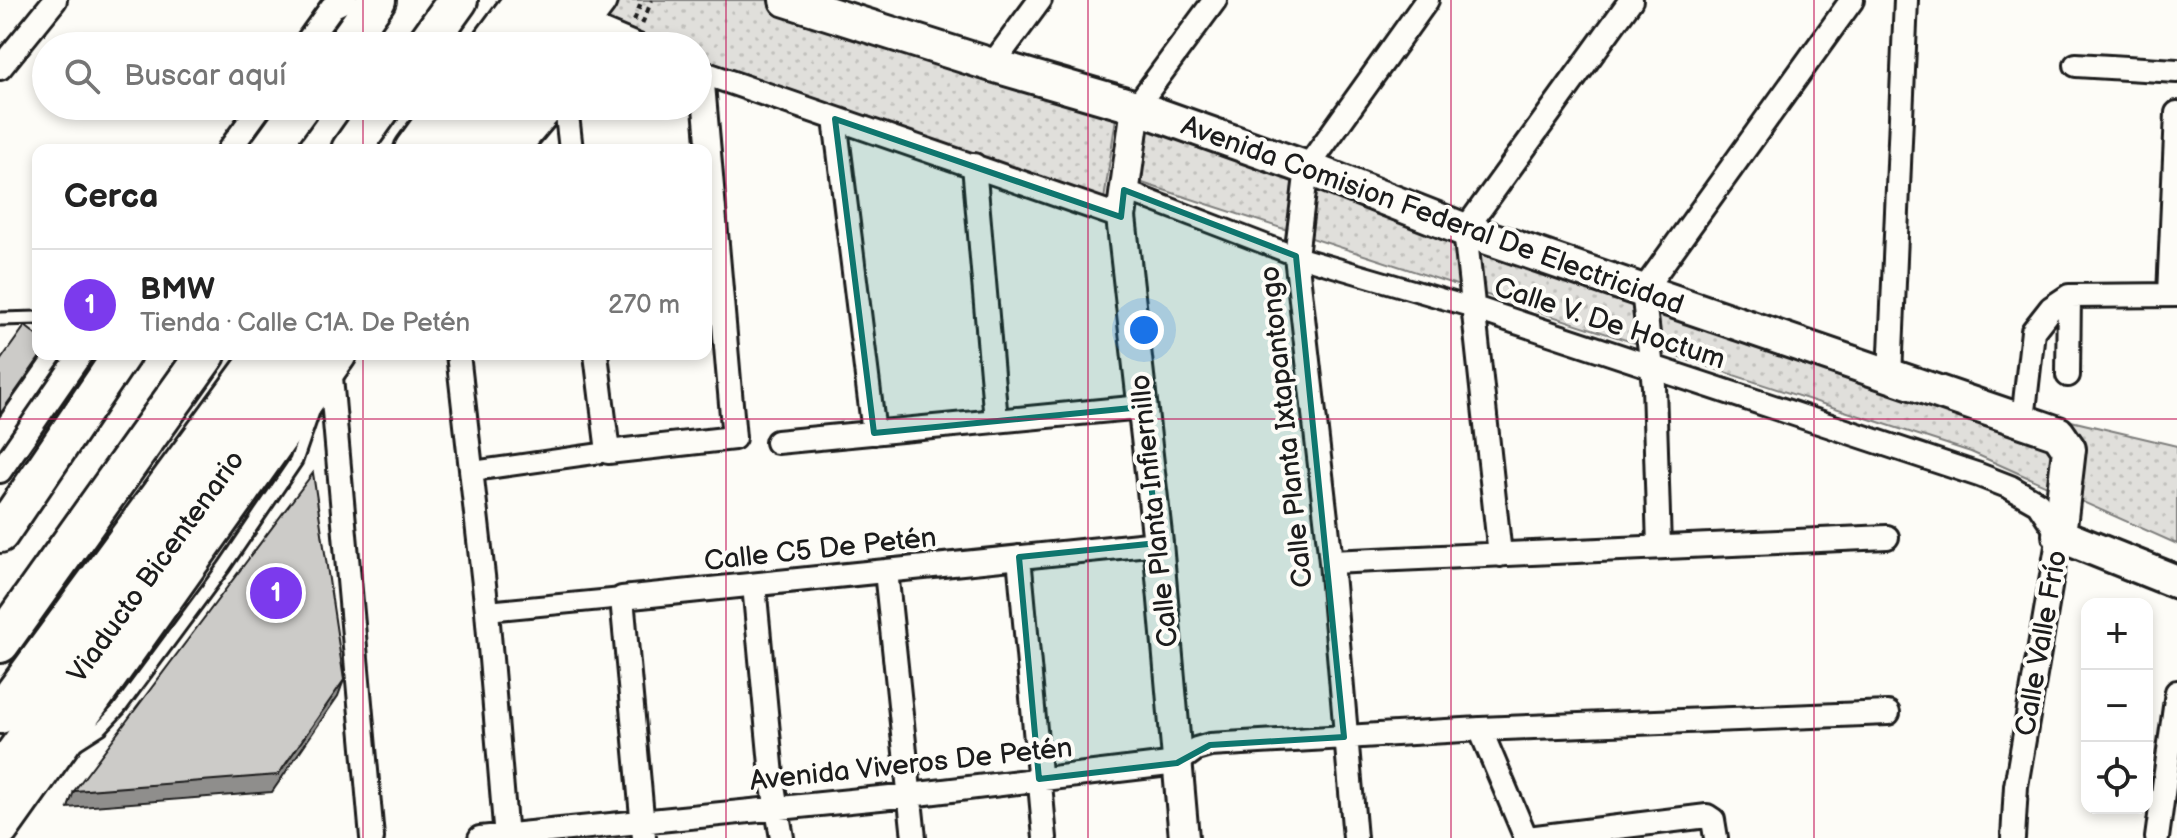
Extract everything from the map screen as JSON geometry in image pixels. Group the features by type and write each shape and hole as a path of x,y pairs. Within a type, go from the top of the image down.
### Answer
{"highway":[{"path":"435,32 458,0"},
{"path":"500,32 524,0"},
{"path":"355,144 372,120"},
{"path":"418,144 436,120"},
{"path":"463,144 481,120"},
{"path":"0,643 202,360"},
{"path":"0,714 260,360"},
{"name":"Viaducto Bicentenario","path":"28,774 326,362"}],"main road":[{"path":"354,32 377,0"},
{"name":"Avenida Comision Federal De Electricidad","path":"786,0 820,5 992,65 1136,107 1307,168 1465,230 2023,420 2058,433 2069,449"},
{"path":"273,144 291,120"},
{"path":"490,144 508,120"},
{"path":"0,534 118,360"},
{"path":"0,829 28,774 188,591 326,362"},
{"name":"Calle Valle Frío","path":"2059,535 2069,449"},
{"path":"2059,535 2177,582"},
{"path":"17,838 28,774"}],"street":[{"path":"0,68 55,0"},
{"path":"314,32 332,7 346,0"},
{"path":"992,65 1040,0"},
{"name":"Calle Planta Infiernillo","path":"1184,838 1158,543 1122,203 1136,107 1215,0"},
{"name":"Calle Planta Ixtapantongo","path":"1355,838 1331,562 1296,256 1307,168 1427,0"},
{"path":"1500,555 1465,230 1631,0"},
{"path":"1659,547 1654,386 1643,291 1852,0"},
{"path":"1890,376 1906,0"},
{"path":"2076,65 2177,71"},
{"path":"712,76 974,165 1122,203"},
{"path":"2023,420 2033,331 2043,315 2069,296 2173,295 2177,113"},
{"path":"835,119 874,433"},
{"path":"233,144 251,120"},
{"path":"523,144 543,120"},
{"path":"568,120 570,144"},
{"path":"705,120 707,144"},
{"path":"974,165 996,421"},
{"path":"473,471 608,452 730,440 735,435 712,196"},
{"name":"Calle V. De Hoctum","path":"1122,203 1474,308 2010,487 2038,503 2059,535"},
{"path":"2068,375 2069,296"},
{"path":"0,471 77,360"},
{"path":"459,360 487,611 506,837"},
{"path":"597,360 608,452"},
{"path":"326,362 372,838"},
{"path":"777,442 1142,407"},
{"name":"Calle Valle Frío","path":"2013,838 2016,786 2059,535"},
{"path":"1331,562 1887,537"},
{"name":"Calle C5 De Petén","path":"487,611 1158,543"},
{"path":"1019,557 1045,838"},
{"path":"886,571 914,838"},
{"path":"754,585 782,838"},
{"path":"622,598 643,829"},
{"path":"2157,838 2177,692"},
{"name":"Avenida Viveros De Petén","path":"480,838 643,829 777,809 1177,763 1196,749 1210,745 1480,729 1888,713"},
{"path":"1480,729 1527,838 1707,816 1713,820 1716,838"}],"lane":[{"path":"0,319 32,318"}],"path":[{"path":"642,0 633,20 642,24 652,0"}],"highlighted area":[{"path":"835,119 1121,217 1124,190 1296,256 1344,737 1210,745 1177,763 1039,779 1019,557 1158,543 1142,407 874,433"}],"shaded area":[{"path":"599,0 774,0 1116,118 1103,207 712,81 712,32 574,32"},
{"path":"1146,109 1957,394 2177,446 2177,544 1971,452 1136,181"}],"building":[{"path":"25,326 32,331 32,360 38,360 0,414 0,361"},
{"path":"313,473 344,680 278,775 74,791"}],"place":[{"name":"BMW","path":"276,593"}]}
